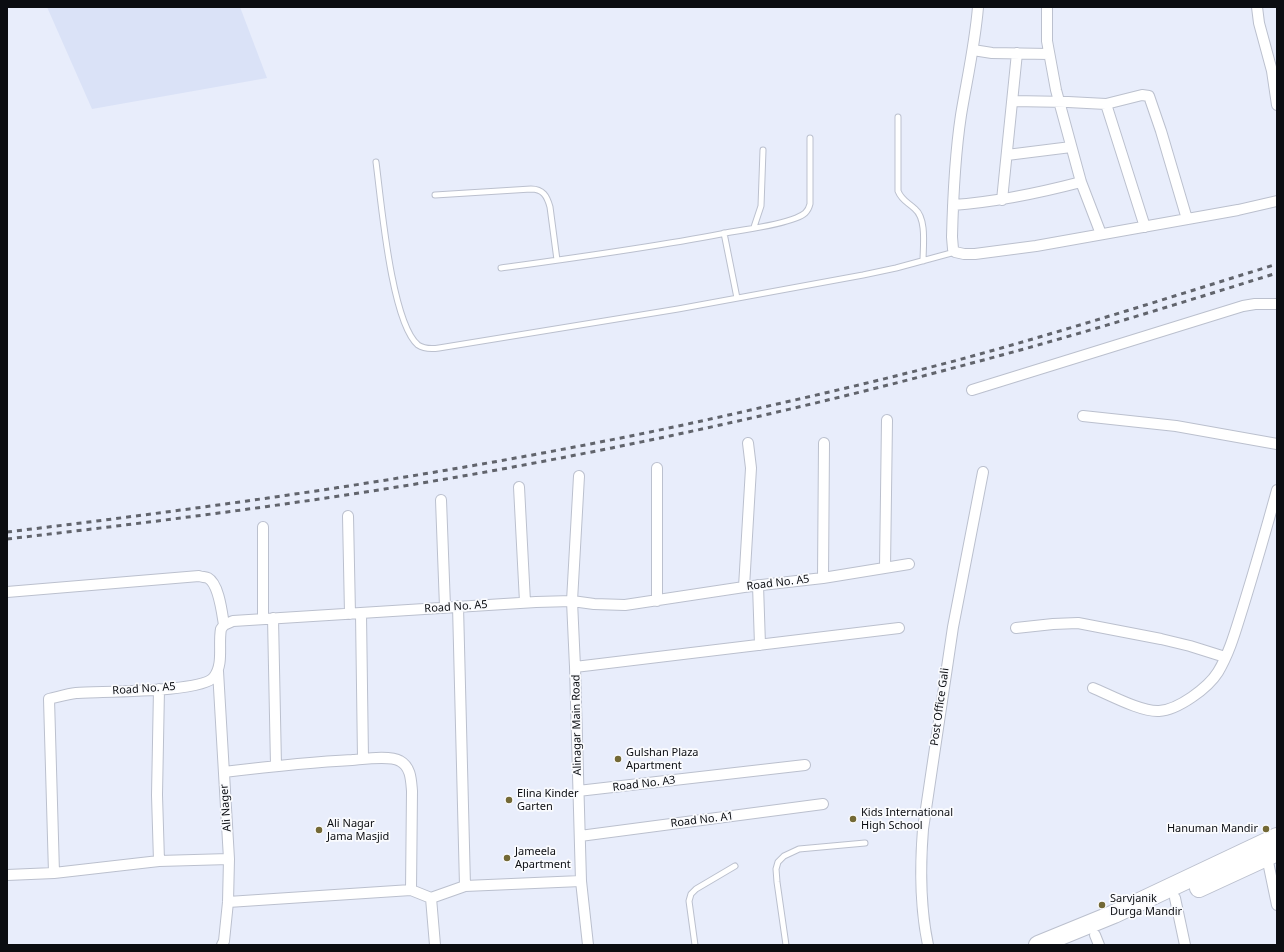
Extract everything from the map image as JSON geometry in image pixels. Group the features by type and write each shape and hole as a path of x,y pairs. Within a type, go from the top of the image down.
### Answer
{"highway":[{"path":"1038,945 1114,914 1277,838"},
{"path":"1072,945 1097,940 1175,898 1272,855"}],"street":[{"path":"978,7 973,50 961,116 956,160 952,244 955,252 975,254 1004,251 1238,210 1277,201"},
{"path":"1046,7 1049,54 1060,103 1081,182 1101,234"},
{"path":"1257,7 1272,70 1277,105"},
{"path":"973,50 1017,54 1049,54"},
{"path":"1002,200 1017,54"},
{"path":"1013,101 1106,104 1142,95 1149,96 1187,219"},
{"path":"1106,104 1145,227"},
{"path":"1007,156 1071,147"},
{"path":"953,205 1002,200 1081,182"},
{"path":"972,390 1242,306 1262,303 1277,304"},
{"path":"1083,416 1176,426 1277,444"},
{"path":"885,568 887,420"},
{"path":"744,587 752,468 748,443"},
{"path":"823,578 824,443"},
{"path":"657,468 657,601"},
{"name":"Post Office Gali","path":"928,945 921,879 924,822 952,627 983,472"},
{"name":"Alinagar Main Road","path":"579,476 572,601 581,881 588,945"},
{"path":"519,487 525,602"},
{"path":"1094,688 1135,705 1158,711 1175,707 1187,700 1207,684 1219,670 1231,645 1260,552 1277,490"},
{"path":"441,500 445,608"},
{"path":"348,516 350,614"},
{"path":"263,527 263,619"},
{"name":"Road No. A5","path":"224,625 233,621 361,614 525,602 572,601 609,605 657,601 758,585 823,578 909,564"},
{"path":"7,592 199,576 209,579 214,585 218,596 224,625 220,635 218,671"},
{"path":"758,585 760,645"},
{"path":"458,606 465,886"},
{"path":"361,614 363,759"},
{"path":"273,618 276,766"},
{"path":"1016,628 1078,623 1161,639 1225,657"},
{"path":"575,667 899,628"},
{"name":"Road No. A5","path":"54,873 49,698 76,693 159,689 198,685 209,682 214,678 218,671"},
{"name":"Ali Nager","path":"218,671 229,859 228,902 224,941 222,945"},
{"path":"159,689 157,795 159,862"},
{"path":"224,772 363,759 387,758 399,760 407,766 411,776 411,890"},
{"name":"Road No. A3","path":"578,791 805,765"},
{"name":"Road No. A1","path":"580,836 823,804"},
{"path":"1272,855 1277,905"},
{"path":"7,875 54,873 159,862 229,859"},
{"path":"228,902 411,890 431,898 465,886 581,881"},
{"path":"431,898 435,945"},
{"path":"1175,898 1185,945"}],"lane":[{"path":"898,117 898,191 904,201 916,209 923,222 923,261"},
{"path":"501,268 616,252 754,228 788,221 805,214 809,210 811,197 810,138"},
{"path":"754,228 761,206 763,150"},
{"path":"376,162 387,246 396,294 408,331 414,340 424,348 438,348 737,298 863,275 955,252"},
{"path":"435,195 537,189 542,192 548,200 550,207 557,260"},
{"path":"724,233 737,298"},
{"path":"786,945 777,882 776,869 778,862 784,856 799,849 865,843"},
{"path":"695,945 689,901 690,894 735,866"}],"shaded area":[{"path":"47,7 240,7 267,78 92,109"}],"railway":[{"path":"7,532 195,508 382,481 569,448 662,429 831,392 958,360 1078,326 1277,264"},
{"path":"7,539 143,523 347,495 482,473 653,440 805,405 997,356 1118,322 1277,273"}],"place":[{"name":"Gulshan Plaza Apartment","path":"618,759"},
{"name":"Elina Kinder Garten","path":"509,800"},
{"name":"Kids International High School","path":"853,819"},
{"name":"Hanuman Mandir","path":"1266,829"},
{"name":"Ali Nagar Jama Masjid","path":"319,830"},
{"name":"Jameela Apartment","path":"507,858"},
{"name":"Sarvjanik Durga Mandir","path":"1102,905"}]}
